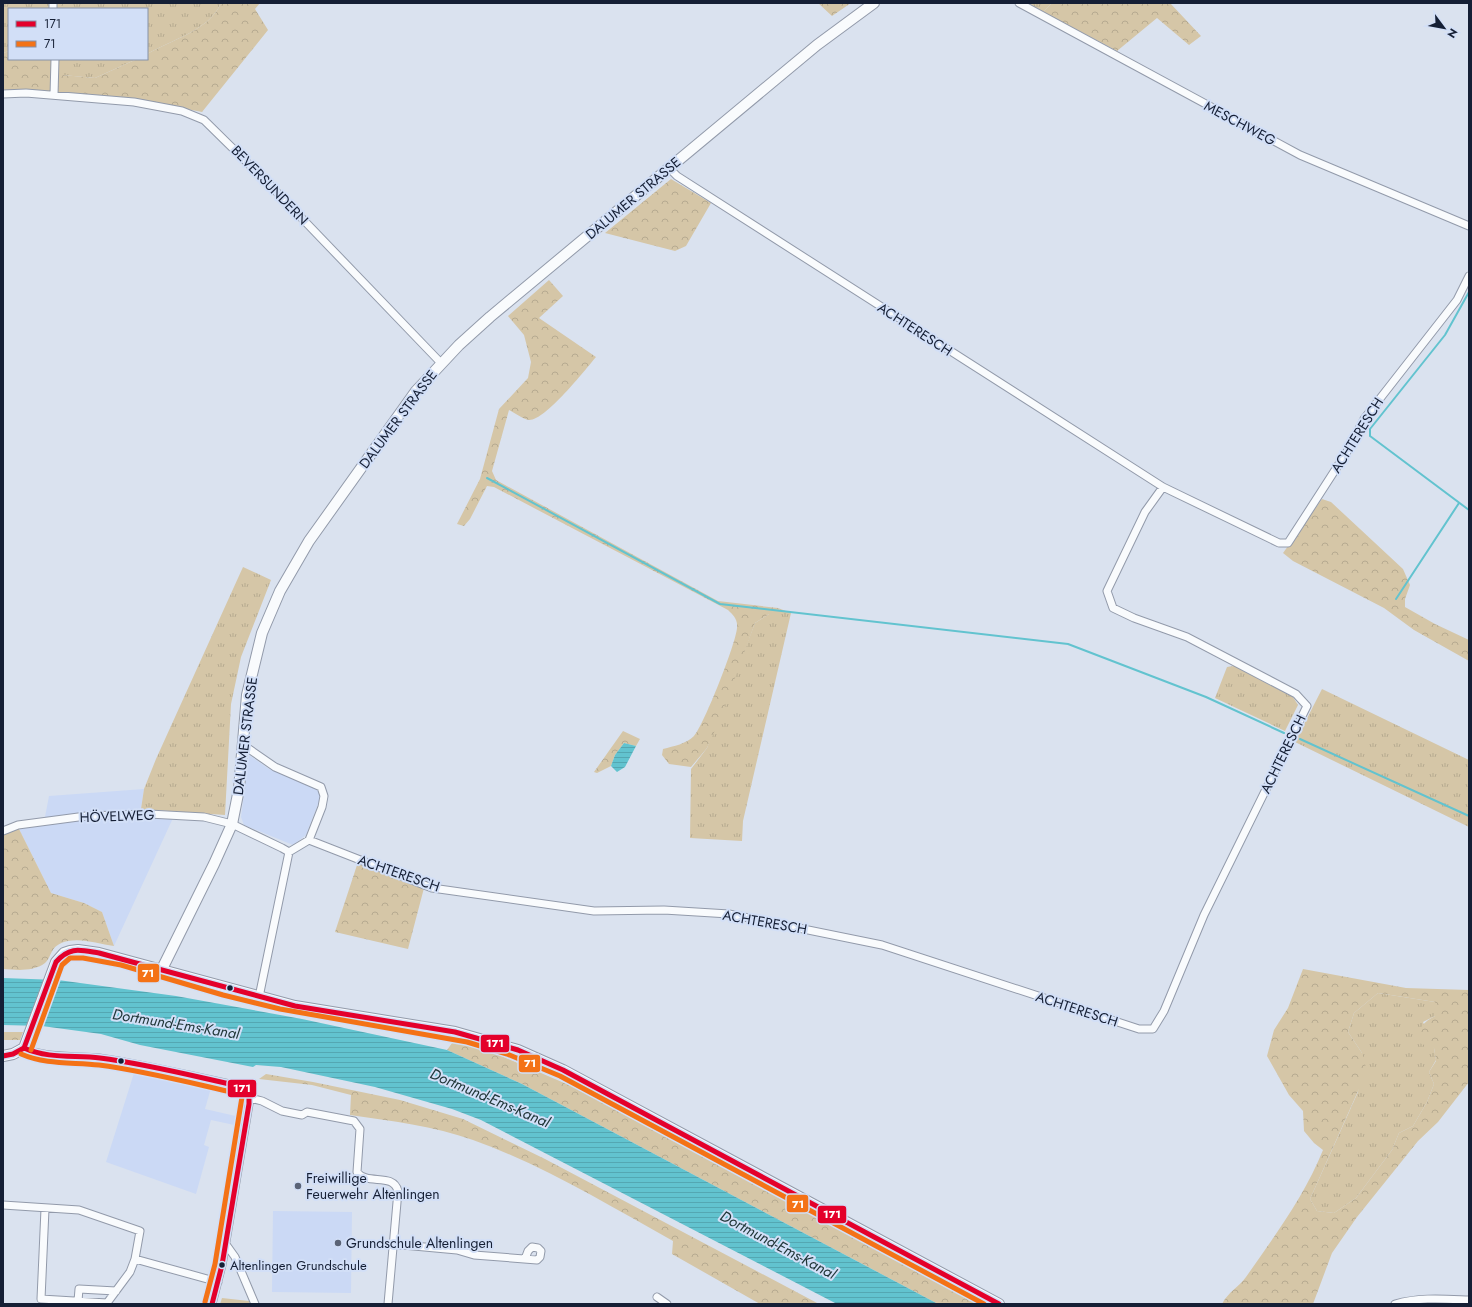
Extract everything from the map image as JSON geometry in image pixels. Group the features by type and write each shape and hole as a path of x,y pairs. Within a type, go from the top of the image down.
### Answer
{"main road":[{"name":"DALUMER STRASSE","path":"162,969 218,857 232,824 238,796 247,695 261,639 271,611 290,572 308,542 398,415 441,363 490,317 817,45 874,3"},
{"path":"3,1056 13,1054 24,1048 29,1038 54,967 64,953 78,950 100,953 162,969 295,1006 454,1032 487,1040 541,1060 617,1098 998,1304"}],"street":[{"name":"MESCHWEG","path":"1019,3 1300,155 1469,226"},
{"path":"54,95 55,60"},
{"name":"BEVERSUNDERN","path":"3,94 26,93 115,99 158,105 182,111 204,120 269,184 441,363"},
{"name":"ACHTERESCH","path":"669,168 683,180 1163,487 1279,543 1288,543 1348,450 1364,418 1457,300 1469,276"},
{"name":"ACHTERESCH","path":"309,840 432,888 594,911 664,910 729,914 882,945 1139,1029 1153,1029 1164,1011 1204,915 1307,706 1296,694 1187,637 1134,618 1113,608 1107,591 1117,567 1145,512 1163,487"},
{"path":"242,746 249,749 275,768 321,787 324,796 322,807 309,840 289,852 259,997"},
{"name":"HÖVELWEG","path":"3,831 18,825 86,816 121,814 204,817 232,824 273,842 289,852"},
{"path":"24,1048 36,1053 78,1056 162,1069 245,1088 250,1098 218,1282 212,1304"},
{"path":"250,1098 262,1101 282,1112 302,1115 307,1112 354,1120 358,1124 360,1129 357,1172 365,1179 391,1182 397,1186 398,1191 392,1244 388,1304"},
{"path":"3,1205 45,1209 79,1210 140,1231 135,1259 130,1272 107,1303 41,1299 45,1209"},
{"path":"225,1243 235,1257 255,1304"},
{"path":"392,1244 457,1250 474,1255 525,1259"},
{"path":"135,1259 218,1282"},
{"path":"78,1301 79,1289 116,1291"},
{"path":"657,1297 667,1304"},
{"path":"1396,1304 1411,1300 1429,1298 1469,1300"}],"shaded area":[{"path":"249,755 269,769 316,788 320,794 320,799 306,835 293,845 244,825 241,817"},
{"path":"144,789 141,809 148,817 173,818 114,946 102,912 84,903 51,893 18,827 44,822 49,796"},
{"path":"147,1071 211,1088 205,1109 240,1117 239,1126 211,1120 204,1145 209,1147 196,1194 106,1162 134,1073"},
{"path":"273,1211 352,1212 351,1293 272,1292"}],"green space":[{"path":"3,3 221,3 216,12 199,27 148,54 148,8 8,8 8,51 3,53"},
{"path":"44,3 65,3 65,8 44,8"},
{"path":"221,3 260,3 255,9 268,30 202,112 128,99 78,93 28,91 3,92 3,53 8,51 8,60 63,60 63,75 95,78 135,60 148,60 148,54 199,27 216,12"},
{"path":"818,3 851,3 832,16"},
{"path":"1028,3 1052,3 1043,12"},
{"path":"1052,3 1170,3 1201,36 1189,45 1157,18 1117,51 1043,12"},
{"path":"34,60 135,60 95,78 62,75"},
{"path":"671,179 711,203 686,246 675,251 605,233"},
{"path":"549,280 563,296 539,318 596,357 564,394 545,412 536,418 529,420 509,410 492,471 496,480 718,601 778,608 781,611 777,614 769,614 755,623 721,717 707,748 691,767 669,764 662,755 663,749 687,741 694,736 699,729 719,684 731,650 737,628 737,622 732,614 728,610 494,487 487,486 470,519 464,526 457,524 480,479 499,409 528,378 531,362 524,335 508,316"},
{"path":"1322,499 1331,502 1403,569 1410,585 1405,599 1405,607 1435,624 1469,640 1469,661 1414,630 1384,608 1293,561 1283,553"},
{"path":"243,567 271,580 241,657 231,704 225,815 141,809 144,789 156,759"},
{"path":"778,608 791,613 743,821 742,841 690,838 691,769 707,748 755,623 769,614 781,611"},
{"path":"1234,666 1293,697 1298,705 1285,731 1215,698 1227,667"},
{"path":"1322,689 1469,760 1469,827 1295,742"},
{"path":"623,731 640,739 636,746 624,743 615,755 611,766 597,773 594,772"},
{"path":"18,827 51,893 84,903 102,912 114,946 85,941 68,941 54,948 48,960 40,966 24,970 3,969 3,833"},
{"path":"358,862 424,888 408,949 335,932"},
{"path":"1303,969 1406,988 1469,990 1469,1082 1438,1122 1418,1141 1357,1217 1332,1253 1313,1304 1222,1304 1227,1296 1246,1277 1288,1215 1316,1167 1323,1150 1314,1143 1304,1131 1303,1111 1289,1095 1267,1056 1274,1030 1288,1008","holes":["1378,993 1435,1002 1435,1016 1422,1026 1419,1033 1419,1043 1434,1048 1436,1061 1429,1072 1434,1084 1427,1102 1413,1126 1399,1133 1392,1150 1356,1198 1334,1213 1317,1211 1310,1199 1367,1071 1362,1053 1348,1032 1354,1013"]},
{"path":"1378,993 1435,1002 1435,1016 1423,1022 1434,1048 1436,1060 1429,1072 1434,1084 1427,1102 1413,1126 1399,1133 1392,1150 1356,1198 1334,1213 1317,1211 1310,1199 1358,1092 1362,1053 1348,1032 1354,1013"},
{"path":"3,1032 23,1032 20,1040 3,1040"},
{"path":"455,1039 499,1055 613,1104 984,1304 938,1304 522,1084 447,1050"},
{"path":"266,1074 400,1100 463,1119 545,1159 819,1304 760,1304 672,1254 673,1241 575,1186 525,1161 473,1140 443,1131 412,1124 350,1115 351,1095 312,1085 259,1079"},
{"path":"222,1298 249,1301 250,1304 220,1304"}],"water":[{"path":"624,743 636,746 625,767 617,772 611,766 615,755"},
{"name":"Dortmund-Ems-Kanal","path":"3,978 58,980 176,996 302,1019 447,1050 522,1084 938,1304 837,1304 481,1120 452,1109 375,1087 281,1067 256,1065 253,1067 140,1045 101,1034 42,1026 3,1025"}],"waterway":[{"path":"1469,292 1445,335 1370,429 1370,436 1469,510"},
{"path":"487,478 720,604 1068,644 1206,697 1284,733"},
{"path":"1396,599 1459,503"},
{"path":"1300,739 1469,816"}],"transit line":[{"name":"171","path":"3,1056 13,1054 24,1048 56,962 66,953 76,950 99,953 295,1006 455,1032 518,1050 563,1070 999,1304"},
{"name":"71","path":"31,1050 62,965 70,958 83,958 121,965 223,995 280,1009 467,1042 507,1054 560,1076 984,1304"},
{"name":"171","path":"24,1048 42,1054 100,1058 153,1067 239,1086 249,1093 249,1104 222,1265 212,1304"},
{"name":"71","path":"21,1054 30,1058 50,1062 99,1065 133,1070 236,1093 242,1097 215,1264 205,1302"}],"place":[{"name":"Freiwillige Feuerwehr Altenlingen","path":"298,1186"},
{"name":"Grundschule Altenlingen","path":"338,1243"},
{"name":"Altenlingen Grundschule","path":"222,1265"}]}
